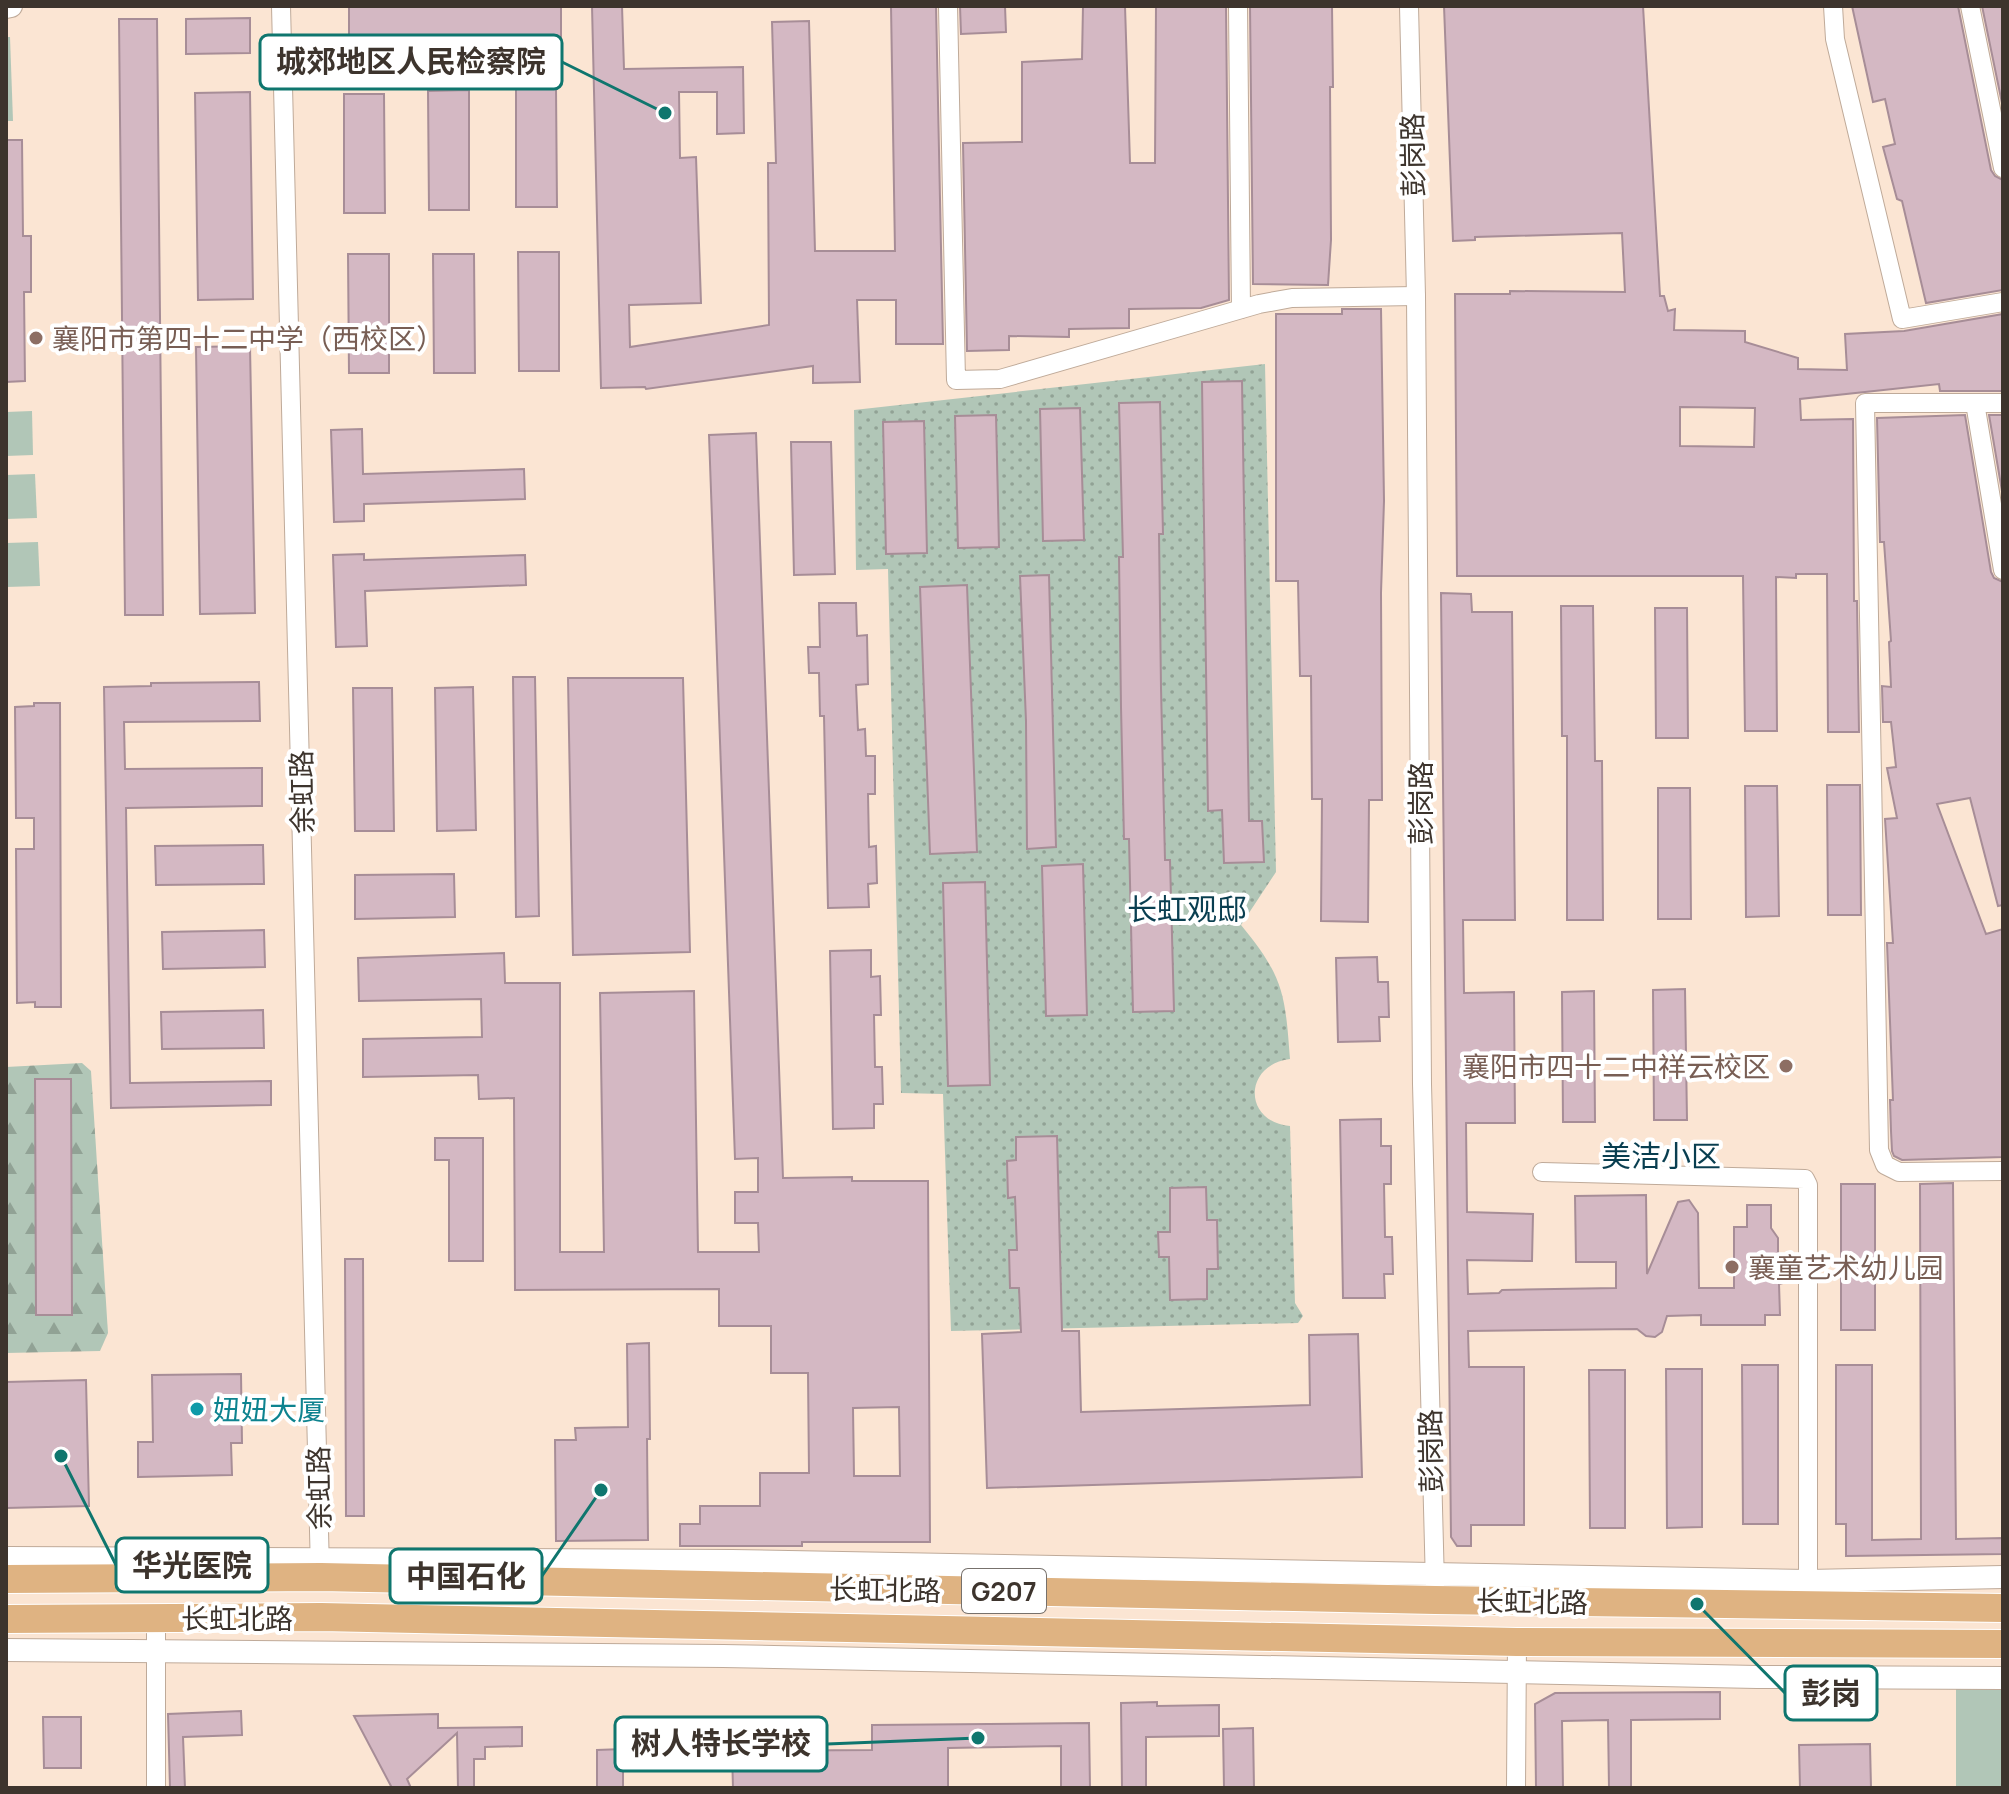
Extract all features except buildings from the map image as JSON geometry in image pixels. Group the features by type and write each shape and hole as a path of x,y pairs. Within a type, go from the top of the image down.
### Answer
{"highway":[{"name":"长虹北路","path":"6,1579 320,1568 1435,1586 2003,1608"},
{"name":"长虹北路","path":"6,1619 321,1617 1517,1642 2001,1645"}],"street":[{"name":"余虹路","path":"281,6 320,1568"},
{"path":"948,6 956,380 1000,379 1241,309 1292,298 1416,296"},
{"path":"1238,6 1241,309"},
{"name":"彭岗路","path":"1409,6 1416,296 1422,1087 1435,1586"},
{"path":"1833,6 1835,39 1902,319 2003,302"},
{"path":"1970,6 2003,168"},
{"path":"2003,403 1865,403 1879,1150 1885,1165 1899,1172 2003,1171"},
{"path":"1975,403 2003,570"},
{"path":"1542,1172 1805,1179 1808,1185 1808,1581"},
{"path":"6,1558 320,1568"},
{"path":"1435,1586 2003,1577"},
{"path":"156,1618 156,1788"},
{"path":"1516,1788 1517,1642"},
{"path":"6,1650 723,1656 1517,1673 2003,1678"}],"green space":[{"path":"6,37 10,37 13,121 6,121"},
{"path":"1265,364 1276,872 1241,925 1274,973 1284,1002 1290,1059 1275,1063 1264,1071 1255,1093 1257,1105 1264,1115 1290,1126 1295,1303 1303,1316 1298,1323 951,1331 943,1094 901,1093 888,569 856,570 854,410"},
{"path":"32,411 33,455 6,456 6,412"},
{"path":"35,474 37,518 6,519 6,475"},
{"path":"38,542 40,586 6,587 6,543"},
{"path":"82,1063 91,1071 108,1333 100,1351 6,1353 6,1067"},
{"path":"1956,1678 2003,1678 2003,1788 1956,1788"}],"place":[{"name":"城郊地区人民检察院","path":"665,113"},
{"name":"襄阳市第四十二中学（西校区）","path":"36,338"},
{"name":"襄阳市四十二中祥云校区","path":"1786,1066"},
{"name":"襄童艺术幼儿园","path":"1732,1267"},
{"name":"妞妞大厦","path":"197,1409"},
{"name":"华光医院","path":"61,1456"},
{"name":"中国石化","path":"601,1490"},
{"name":"彭岗","path":"1697,1604"},
{"name":"树人特长学校","path":"978,1738"}],"district":[{"name":"长虹观邸","path":"1187,908"},
{"name":"美洁小区","path":"1661,1155"}]}
